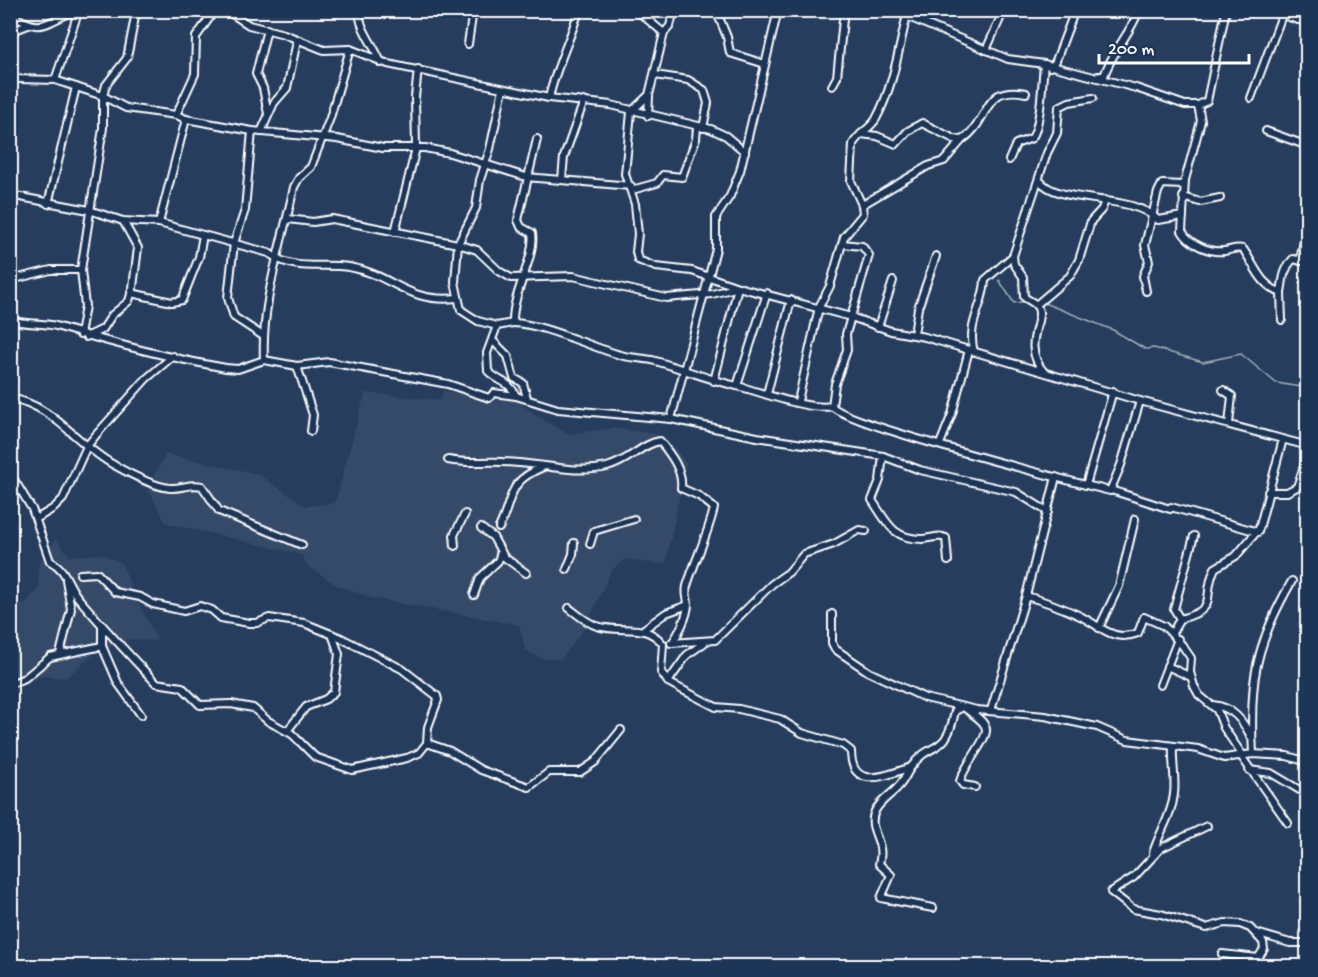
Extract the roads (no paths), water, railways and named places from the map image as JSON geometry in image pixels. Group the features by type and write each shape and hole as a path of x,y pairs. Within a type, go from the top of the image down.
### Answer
{"street":[{"path":"10,14 28,25 41,27 78,10"},
{"path":"55,80 78,10"},
{"path":"176,115 195,74 196,38 216,10"},
{"path":"226,10 249,25 267,29 324,50 350,49 381,63 549,98 584,101 700,128 726,136 745,152"},
{"path":"360,10 360,25 375,46 381,63"},
{"path":"468,44 473,10"},
{"path":"549,98 553,77 562,59 568,37 573,33 579,10"},
{"path":"636,10 664,33"},
{"path":"648,116 649,95 664,33 670,26 674,10"},
{"path":"716,10 728,38 730,53 765,64"},
{"path":"672,419 716,249 716,217 730,196 745,152 778,10"},
{"path":"832,86 837,77 844,10"},
{"path":"892,10 906,19 935,27 986,50 1021,62 1047,65 1092,76 1185,105 1198,105 1207,101 1226,10"},
{"path":"986,50 1004,10"},
{"path":"1047,65 1056,63 1075,10"},
{"path":"1092,76 1104,76 1113,51 1129,31 1139,10"},
{"path":"1267,10 1308,20"},
{"path":"83,336 85,306 81,270 88,210 103,128 103,96 106,85 127,58 136,12"},
{"path":"1251,98 1262,74 1279,18 1283,13"},
{"path":"798,401 819,308 830,286 849,228 861,218 862,205 851,182 854,144 861,134 871,127 885,100 897,67 906,19"},
{"path":"10,32 28,25"},
{"path":"267,29 256,74 263,88 269,115"},
{"path":"261,132 287,88 297,41"},
{"path":"264,360 263,336 270,285 294,188 299,178 311,167 330,118 350,49"},
{"path":"1009,160 1016,144 1032,138 1039,127 1037,114 1047,65"},
{"path":"394,232 416,148 415,97 418,69"},
{"path":"10,75 19,79 55,80 103,96 126,108 176,115 186,119 252,131 321,137 383,148 416,148 450,153 526,177 631,188 657,183 663,175 682,177 708,103 704,90 688,80 655,75"},
{"path":"48,204 76,87"},
{"path":"503,89 476,208 458,244 455,272 457,298 465,314 497,326 513,323 531,324 546,332 620,355 651,360 684,373 798,401 816,408 832,406 847,416 940,444 1258,532"},
{"path":"862,205 928,166 944,161 962,140 976,130 993,99 1013,91 1026,93"},
{"path":"649,95 631,112 624,168 637,217 636,252 638,260 656,267 683,269 879,327 914,334 1308,446"},
{"path":"1044,372 1032,351 1040,316 1036,305 1024,297 1023,276 1014,264 1013,256 1047,153 1058,133 1059,107 1069,102 1092,98"},
{"path":"562,179 564,157 584,101"},
{"path":"1198,105 1201,122 1185,180 1182,231 1200,247 1215,250 1243,249 1256,273 1268,288 1281,293"},
{"path":"159,223 186,119"},
{"path":"861,134 877,136 896,144 908,130 922,123 954,139 962,140"},
{"path":"252,131 245,210 234,243 228,285 231,312 240,322 263,336"},
{"path":"1266,131 1308,146"},
{"path":"513,323 521,277 533,248 532,233 521,227 518,219 526,177 537,138"},
{"path":"1039,180 1044,186 1060,193 1148,210 1158,220 1183,216"},
{"path":"1146,291 1143,276 1149,262 1145,246 1162,184 1182,185 1185,180"},
{"path":"10,195 88,210 123,221 159,223 269,253 277,260 302,266 349,267 402,287 422,298 457,298"},
{"path":"1184,197 1200,202 1220,198"},
{"path":"1036,305 1070,276 1079,260 1091,221 1102,209 1105,200"},
{"path":"288,219 313,222 332,219 458,244 477,250 505,276 573,276 666,298 704,295 742,287"},
{"path":"1300,261 1308,220"},
{"path":"83,336 103,329 116,310 129,301 138,248 123,221"},
{"path":"131,293 172,302 182,300 199,257 203,235"},
{"path":"832,406 835,384 844,361 846,334 869,255 862,246 842,244"},
{"path":"269,253 280,250"},
{"path":"914,334 918,308 936,256"},
{"path":"940,444 972,351 970,336 985,292 985,280 1013,256"},
{"path":"1282,320 1283,273 1293,259 1308,262"},
{"path":"10,280 51,270 81,270"},
{"path":"879,327 893,281"},
{"path":"714,381 742,287"},
{"path":"737,386 767,293"},
{"path":"767,394 791,300"},
{"path":"10,320 22,324 53,325 83,336 238,369 264,360 297,366 329,362 448,384 489,398 494,393 516,396 558,409 672,419 758,437 883,456 920,470 1016,492 1048,512"},
{"path":"497,326 487,353 488,371 492,377 510,384 516,396"},
{"path":"493,341 508,356 514,378 523,383 527,398"},
{"path":"36,519 54,508 63,499 87,446 146,379 173,356"},
{"path":"297,366 313,415 311,431"},
{"path":"1223,390 1232,396 1229,424"},
{"path":"1086,484 1113,391"},
{"path":"10,398 28,403 50,414 112,464 173,488 194,484 202,486 219,511 302,545"},
{"path":"1111,490 1140,400"},
{"path":"1172,633 1180,619 1196,615 1205,608 1215,568 1236,556 1258,532 1283,439"},
{"path":"448,460 472,465 501,462 578,470 606,467 631,458 648,443 660,441 674,458 682,478 681,488 699,496 714,508 700,554 687,584 685,593 688,604 681,627 672,643"},
{"path":"1268,492 1287,492 1297,487 1302,478 1308,454"},
{"path":"883,456 880,480 872,500 884,514 888,527 898,535 910,538 946,538 948,561"},
{"path":"499,528 510,495 524,475 545,466"},
{"path":"10,473 36,519 49,559 58,564 78,598 101,622 111,639 132,656 156,684 182,687 200,705 231,704 253,708 268,721 287,732 315,757 352,770 407,758 419,753 428,743 428,727 438,700 433,691 402,669 332,634 298,621 269,618 257,623 249,623 221,618 212,610 200,606 184,611 153,604 141,597 115,592 97,573 80,574"},
{"path":"991,710 1026,596 1056,477"},
{"path":"455,546 454,535 465,514"},
{"path":"591,544 594,531 634,519"},
{"path":"1099,628 1119,586 1135,519"},
{"path":"481,528 494,537 504,557 526,573"},
{"path":"663,644 717,639 772,584 789,572 804,554 834,544 859,530 866,531"},
{"path":"1180,619 1174,609 1194,537"},
{"path":"567,568 573,554 574,543"},
{"path":"474,595 480,578 498,561 501,551"},
{"path":"60,654 70,609 66,576"},
{"path":"1253,754 1252,693 1257,663 1269,621 1292,581"},
{"path":"1026,596 1050,602 1106,634 1129,637 1138,633 1144,617 1172,633 1191,658 1192,677 1199,695 1213,705 1250,770 1288,823"},
{"path":"644,629 666,613 688,604"},
{"path":"569,608 597,626 644,629 654,634 663,644 661,669 668,682 716,707 739,709 780,719 802,733 843,745 851,751 851,763 857,772 866,777 876,778 911,767 943,744 952,727 955,711 963,706"},
{"path":"832,614 832,643 835,649 846,658 925,698 963,706 1045,716 1092,725 1127,740 1198,750 1224,758 1253,754 1287,756 1308,762"},
{"path":"101,622 102,646 118,683 141,715"},
{"path":"287,732 306,706 326,699 334,692 339,654 332,634"},
{"path":"1160,685 1178,639"},
{"path":"668,682 687,655 707,641"},
{"path":"10,684 20,681 50,657 102,646"},
{"path":"1167,666 1192,677"},
{"path":"1213,705 1233,712 1243,723 1252,741"},
{"path":"963,706 983,723 986,729 984,739 968,761 960,781 963,785 975,787"},
{"path":"428,743 450,750 481,770 529,787 549,772 580,772 595,762 621,730"},
{"path":"1173,747 1172,771 1175,786 1172,804 1153,853 1134,877 1112,890 1114,897 1133,909 1161,914 1206,928 1231,923 1240,924 1263,942 1261,957 1222,954"},
{"path":"911,767 902,783 876,809 873,816 873,828 882,846 879,864 891,875 882,898 933,908"},
{"path":"1250,770 1271,773 1308,795"},
{"path":"1153,853 1180,837 1207,826"},
{"path":"1251,931 1290,943 1308,943"}],"waterway":[{"path":"999,280 1014,303 1027,301"},
{"path":"1044,303 1113,330 1145,349 1154,348 1203,362 1241,354 1276,383 1308,388"}]}
